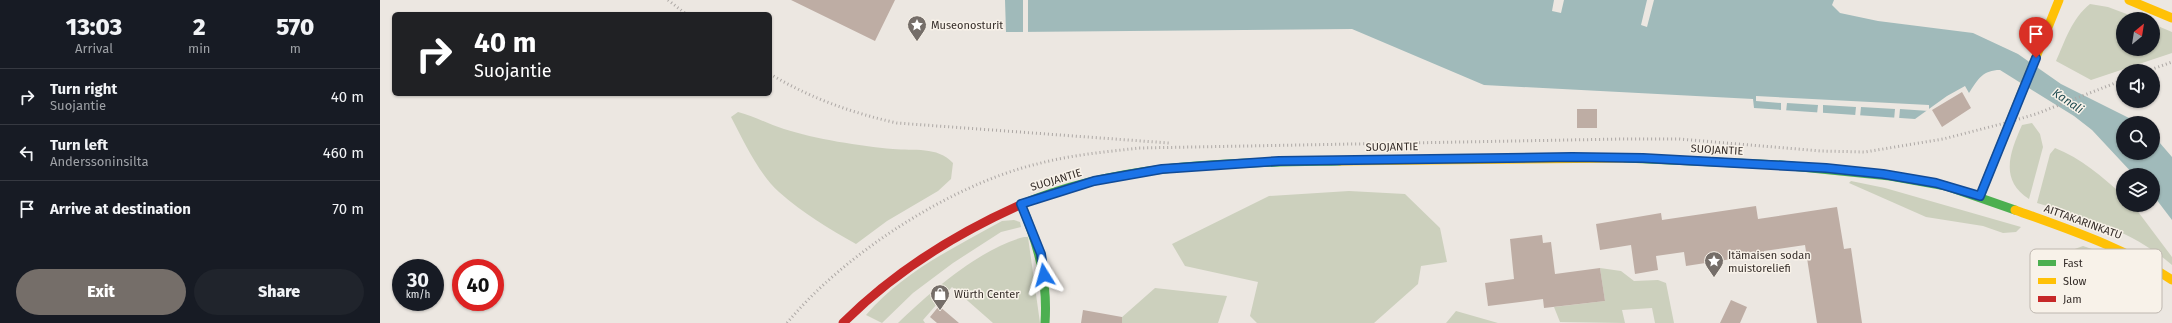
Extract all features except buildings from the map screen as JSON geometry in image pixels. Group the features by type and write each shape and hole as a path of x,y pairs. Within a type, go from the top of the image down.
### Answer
{"street":[{"path":"1980,196 2059,0"},
{"path":"2129,0 2172,18"},
{"name":"SUOJANTIE","path":"843,323 856,308 879,289 930,252 1021,204 1094,181 1162,169 1279,161 1572,157 1643,158 1826,168 1883,174 1936,183 1980,196"},
{"name":"AITTAKARINKATU","path":"1980,196 2122,249"},
{"path":"1021,204 1041,254 1047,307 1045,323"},
{"name":"AITTAKARINKATU","path":"2162,273 2172,280"}],"green space":[{"path":"2090,4 2108,7 2121,12 2116,12 2116,56 2160,56 2160,27 2172,32 2172,53 2139,64 2116,64 2116,72 2091,80 2056,61 2074,23"},
{"path":"738,112 796,133 823,139 880,148 925,150 940,154 953,163 951,179 938,191 887,221 856,244 807,214 788,200 772,185 758,167 731,117"},
{"path":"2032,123 2040,134 2043,147 2029,199 2014,183 2010,174 2010,165 2014,145 2022,125"},
{"path":"2055,148 2065,152 2091,168 2116,189 2116,212 2138,212 2172,257 2172,265 2162,258 2162,249 2150,249 2108,226 2037,203 2050,154"},
{"path":"1851,181 1885,188 2021,227 2016,232 2003,233 1983,226 1926,217 1849,183"},
{"path":"1349,191 1405,194 1440,228 1447,262 1421,266 1418,284 1374,323 1257,323 1250,316 1258,282 1185,266 1172,244 1269,196"},
{"path":"1014,220 1020,222 1021,227 1001,232 953,263 913,293 882,323 866,315 896,286 947,251 1002,221"},
{"path":"1028,237 1040,323 993,323 952,287 923,320 925,323 898,323 940,285 957,272 991,250 1008,242"},
{"path":"2083,246 2092,249 2075,249"},
{"path":"1600,268 1621,271 1634,281 1658,280 1666,283 1674,323 1655,323 1652,308 1622,310 1625,323 1560,322 1554,307 1605,301"},
{"path":"1155,288 1227,296 1218,323 1121,323 1121,318"},
{"path":"1456,311 1498,323 1446,323"}],"water":[{"name":"Kanali","path":"1005,0 1834,0 1832,5 1840,13 1878,21 1973,33 2018,54 2061,84 2125,116 2116,116 2116,156 2092,130 2074,116 2000,70 1994,70 1982,76 1969,93 1965,86 1947,96 1915,119 1754,108 1753,99 1484,85 1352,29 1006,32"},
{"path":"2160,143 2172,157 2172,220 2160,204 2160,168 2127,168 2120,160 2160,160"}],"pier":[{"path":"1023,0 1028,0 1028,33 1023,33"},
{"path":"1554,0 1564,0 1561,13 1552,11"},
{"path":"1647,0 1654,0 1647,27 1641,25"},
{"path":"1756,96 1929,105 1929,111 1900,109 1899,120 1894,120 1895,109 1861,107 1860,117 1855,117 1856,107 1823,105 1823,114 1817,114 1818,105 1787,103 1786,112 1781,112 1781,103 1756,101"}],"railway":[{"path":"668,0 683,12"},
{"path":"2160,66 2172,62"},
{"path":"772,75 785,83 832,104 897,123 1169,143"},
{"path":"787,323 837,272 900,226 969,188 1004,174 1062,158 1139,148 1622,139 1679,139 1821,151 1865,152 1943,139 2009,122 2036,114 2116,83"}],"traffic: fast":[{"path":"1625,158 1781,165 1890,176 1946,186 2015,210"},
{"path":"1020,205 1058,191 1097,180 1137,173 1218,164 1340,161"},
{"path":"1021,204 1037,248 1040,262 1045,292 1045,323"}],"traffic: slow":[{"path":"1980,196 2059,0"},
{"path":"2129,0 2172,18"},
{"path":"1340,161 1625,158"},
{"path":"2015,210 2076,232 2115,249"},
{"path":"2162,274 2172,280"}],"traffic: jam":[{"path":"843,323 883,287 926,256 971,229 1020,205"}],"place":[{"name":"Museonosturit","path":"917,42"},
{"name":"Itämaisen sodan muistoreliefi","path":"1714,278"},
{"name":"Würth Center","path":"940,311"}],"route":[{"path":"1044,275 1041,254 1034,233 1021,204 1094,181 1162,169 1279,161 1572,157 1643,158 1826,168 1883,174 1936,183 1980,196 2036,58"}]}
